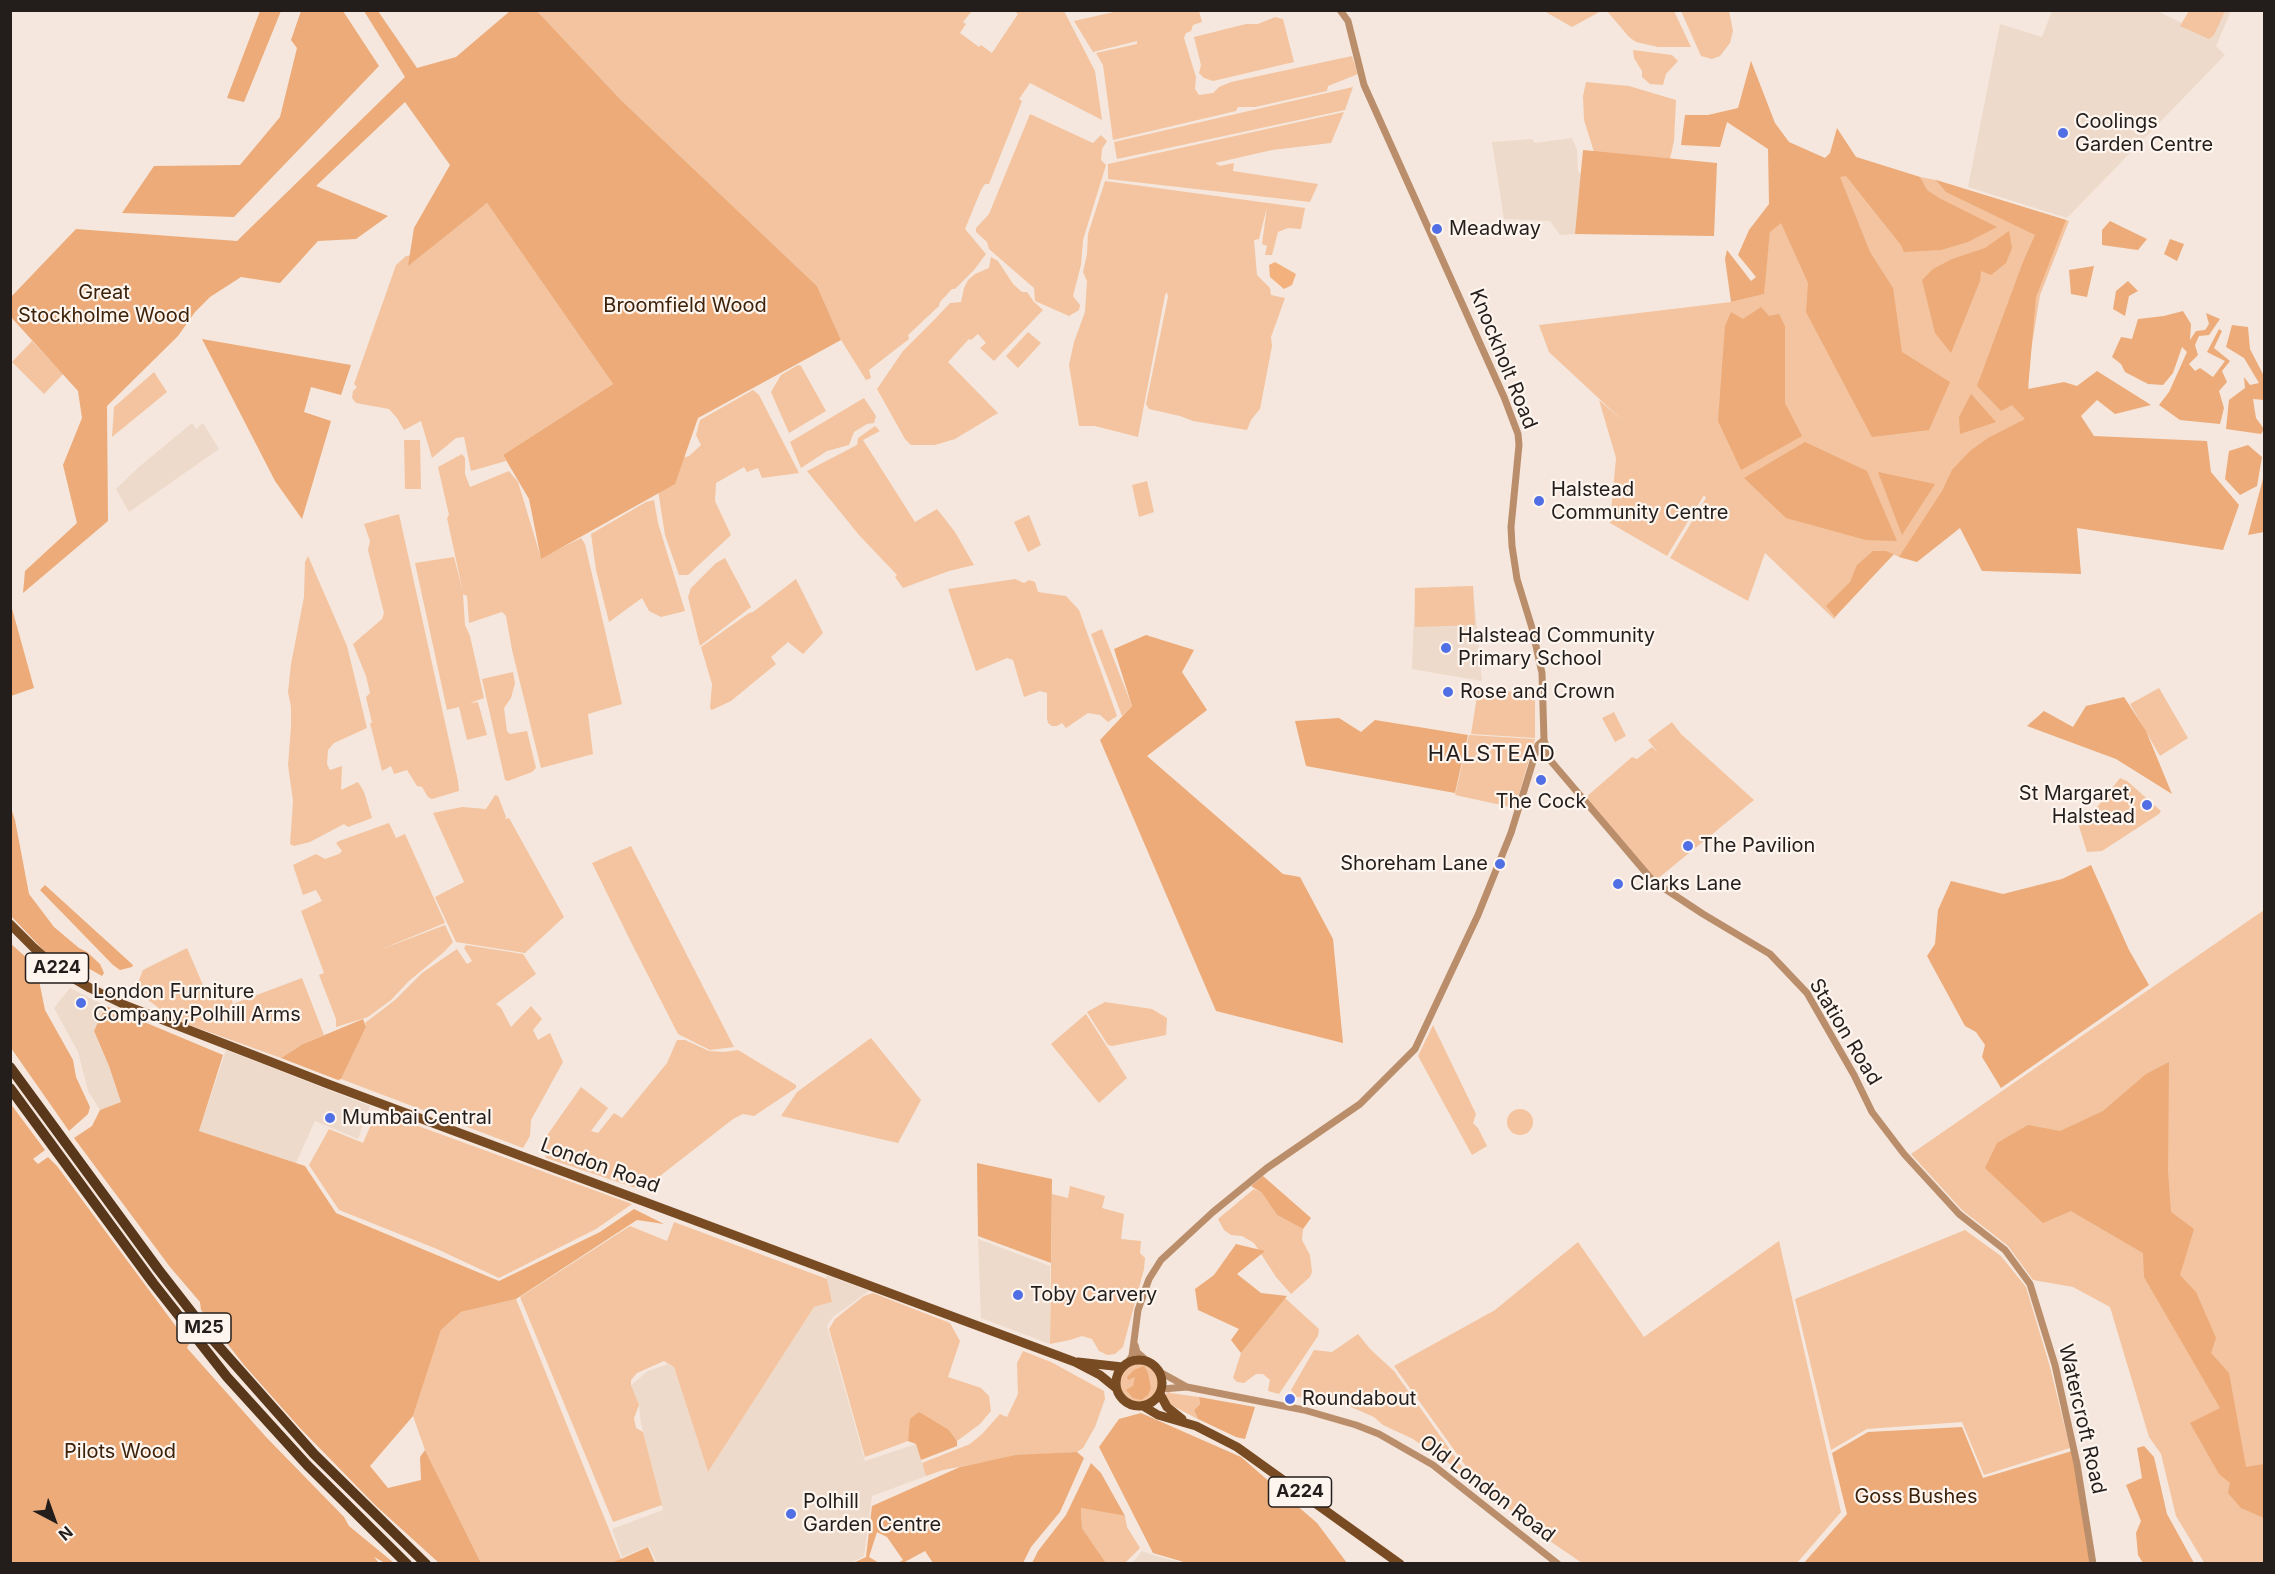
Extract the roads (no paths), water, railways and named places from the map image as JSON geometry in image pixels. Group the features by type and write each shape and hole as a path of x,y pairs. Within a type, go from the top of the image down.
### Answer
{"highway":[{"name":"M25","path":"10,1067 158,1269 221,1348 321,1461 426,1563"},
{"name":"M25","path":"10,1088 153,1283 227,1377 321,1480 407,1563"}],"main road":[{"name":"London Road","path":"10,924 59,970 113,999 320,1081 1075,1362 1116,1388"},
{"path":"1146,1360 1160,1372 1161,1391 1153,1402 1143,1406 1131,1406 1121,1397 1116,1388 1116,1377 1125,1365 1146,1360"},
{"name":"London Road","path":"1075,1362 1125,1365"},
{"name":"A224","path":"1161,1391 1167,1407 1184,1421"},
{"name":"A224","path":"1143,1406 1158,1415 1184,1421 1210,1432 1237,1447 1400,1563"}],"street":[{"name":"Knockholt Road","path":"1340,10 1348,21 1364,85 1504,397 1518,434 1520,445 1511,527 1512,546 1517,579 1532,628 1542,674 1544,740"},
{"name":"Station Road","path":"1544,740 1553,765 1653,881 1770,954 1807,993 1854,1075 1872,1112 1898,1146 1959,1214 2005,1250 2030,1284"},
{"path":"1125,1365 1132,1356 1136,1319 1141,1302 1152,1274 1166,1255 1267,1168 1360,1104 1415,1049 1478,915 1511,833 1538,745 1544,740"},
{"name":"Watercroft Road","path":"2030,1284 2058,1376 2080,1479 2093,1563"},
{"path":"1134,1342 1137,1352 1146,1360"},
{"name":"Old London Road","path":"1160,1372 1187,1387 1322,1414 1379,1434 1433,1466 1558,1563"},
{"name":"Old London Road","path":"1161,1391 1187,1387"}],"place":[{"name":"Coolings Garden Centre","path":"2063,133"},
{"name":"Meadway","path":"1437,229"},
{"name":"Halstead Community Centre","path":"1539,501"},
{"name":"Halstead Community Primary School","path":"1446,648"},
{"name":"Rose and Crown","path":"1448,692"},
{"name":"The Cock","path":"1541,780"},
{"name":"St Margaret, Halstead","path":"2147,805"},
{"name":"The Pavilion","path":"1688,846"},
{"name":"Shoreham Lane","path":"1500,864"},
{"name":"Clarks Lane","path":"1618,884"},
{"name":"London Furniture Company;Polhill Arms","path":"81,1003"},
{"name":"Mumbai Central","path":"330,1118"},
{"name":"Toby Carvery","path":"1018,1295"},
{"name":"Roundabout","path":"1290,1399"},
{"name":"Polhill Garden Centre","path":"791,1514"}],"district":[{"name":"HALSTEAD","path":"1492,754"}],"park label":[{"name":"Great Stockholme Wood","path":"104,304"},
{"name":"Broomfield Wood","path":"685,306"},
{"name":"Pilots Wood","path":"120,1452"},
{"name":"Goss Bushes","path":"1916,1497"}]}
